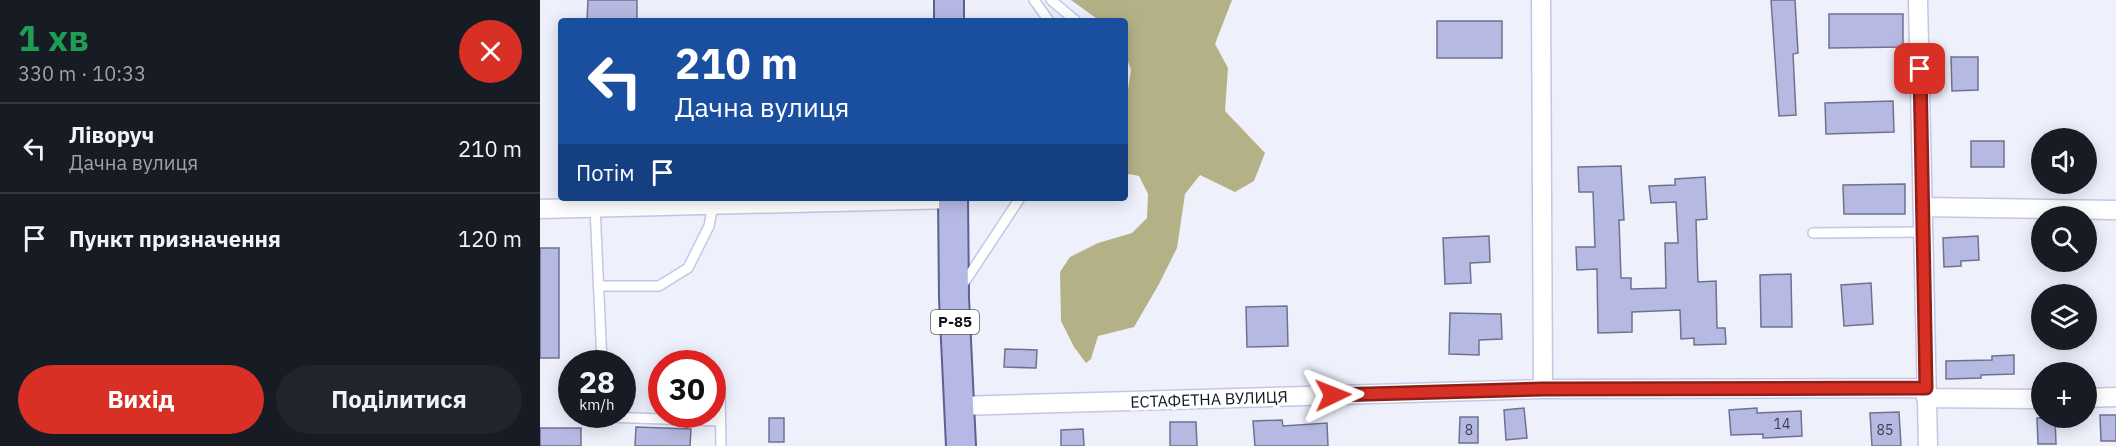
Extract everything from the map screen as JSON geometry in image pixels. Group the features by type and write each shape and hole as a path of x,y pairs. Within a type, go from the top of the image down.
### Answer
{"main road":[{"path":"949,0 949,18"},
{"name":"Р-85","path":"953,201 954,298 961,446"}],"street":[{"path":"1541,0 1543,389"},
{"path":"1918,0 1928,446"},
{"path":"540,209 873,201"},
{"path":"1923,207 2116,210"},
{"name":"ЕСТАФЕТНА ВУЛИЦЯ","path":"960,406 1543,389 1926,393 2031,398"},
{"path":"2097,398 2116,397"}],"lane":[{"path":"1034,0 1047,18"},
{"path":"1051,0 1072,18"},
{"path":"954,298 1017,201"},
{"path":"598,286 659,286 688,268 709,226 713,205"},
{"path":"595,207 601,350"},
{"path":"1813,233 1923,232"},
{"path":"720,428 721,446"}],"shaded area":[{"path":"1071,0 1232,0 1215,44 1228,68 1225,111 1265,153 1254,181 1235,192 1200,175 1185,194 1177,248 1134,327 1098,336 1091,359 1086,363 1074,347 1061,321 1060,272 1070,257 1098,243 1132,233 1147,218 1148,194 1139,176 1128,175 1128,90 1131,70 1128,62 1128,18 1096,18"}],"building":[{"path":"588,0 637,0 637,18 587,18"},
{"path":"1771,0 1795,0 1798,53 1793,54 1796,115 1779,116"},
{"path":"1829,14 1903,14 1903,47 1829,48"},
{"path":"1437,21 1502,21 1502,58 1437,58"},
{"path":"1951,57 1978,57 1978,90 1952,91"},
{"path":"1893,101 1894,132 1826,134 1825,103"},
{"path":"1971,141 2004,141 2004,167 1971,167"},
{"path":"1621,166 1624,220 1619,220 1621,278 1631,278 1631,289 1666,288 1665,243 1678,243 1676,202 1651,203 1649,186 1675,185 1675,179 1705,177 1707,219 1696,220 1698,282 1716,281 1717,328 1725,328 1726,344 1694,345 1694,338 1681,339 1680,310 1632,312 1632,332 1598,333 1597,269 1577,270 1576,247 1595,247 1593,192 1579,192 1578,167"},
{"path":"1905,184 1905,214 1844,214 1843,185"},
{"path":"1489,236 1490,262 1470,263 1471,283 1445,284 1443,238"},
{"path":"1978,236 1979,260 1961,261 1961,266 1944,267 1943,238"},
{"path":"540,248 559,248 558,358 540,358"},
{"path":"1791,274 1792,327 1761,327 1760,275"},
{"path":"1871,283 1873,324 1844,326 1841,285"},
{"path":"1287,306 1288,346 1247,347 1246,307"},
{"path":"1450,313 1501,314 1502,339 1479,340 1479,355 1449,354"},
{"path":"1005,349 1037,350 1036,368 1004,367"},
{"path":"2014,355 2014,374 1946,379 1946,361 1992,360 1992,356"},
{"path":"1524,408 1527,438 1506,440 1504,410"},
{"path":"1757,408 1757,413 1801,411 1802,436 1763,438 1763,434 1731,435 1729,410"},
{"path":"1899,412 1901,446 1872,446 1870,413"},
{"path":"2100,415 2116,415 2116,441 2101,441"},
{"path":"1460,417 1478,417 1478,443 1459,443"},
{"path":"769,418 784,418 784,442 769,442"},
{"path":"1282,420 1283,426 1327,423 1328,446 1255,446 1253,421"},
{"path":"1170,422 1196,422 1197,446 1170,446"},
{"path":"636,427 691,429 690,446 635,446"},
{"path":"540,428 581,428 581,446 540,446"},
{"path":"2037,428 2055,428 2056,444 2038,444"},
{"path":"1083,429 1084,446 1061,446 1061,430"}],"route":[{"path":"1333,395 1543,389 1926,388 1920,69"}]}
